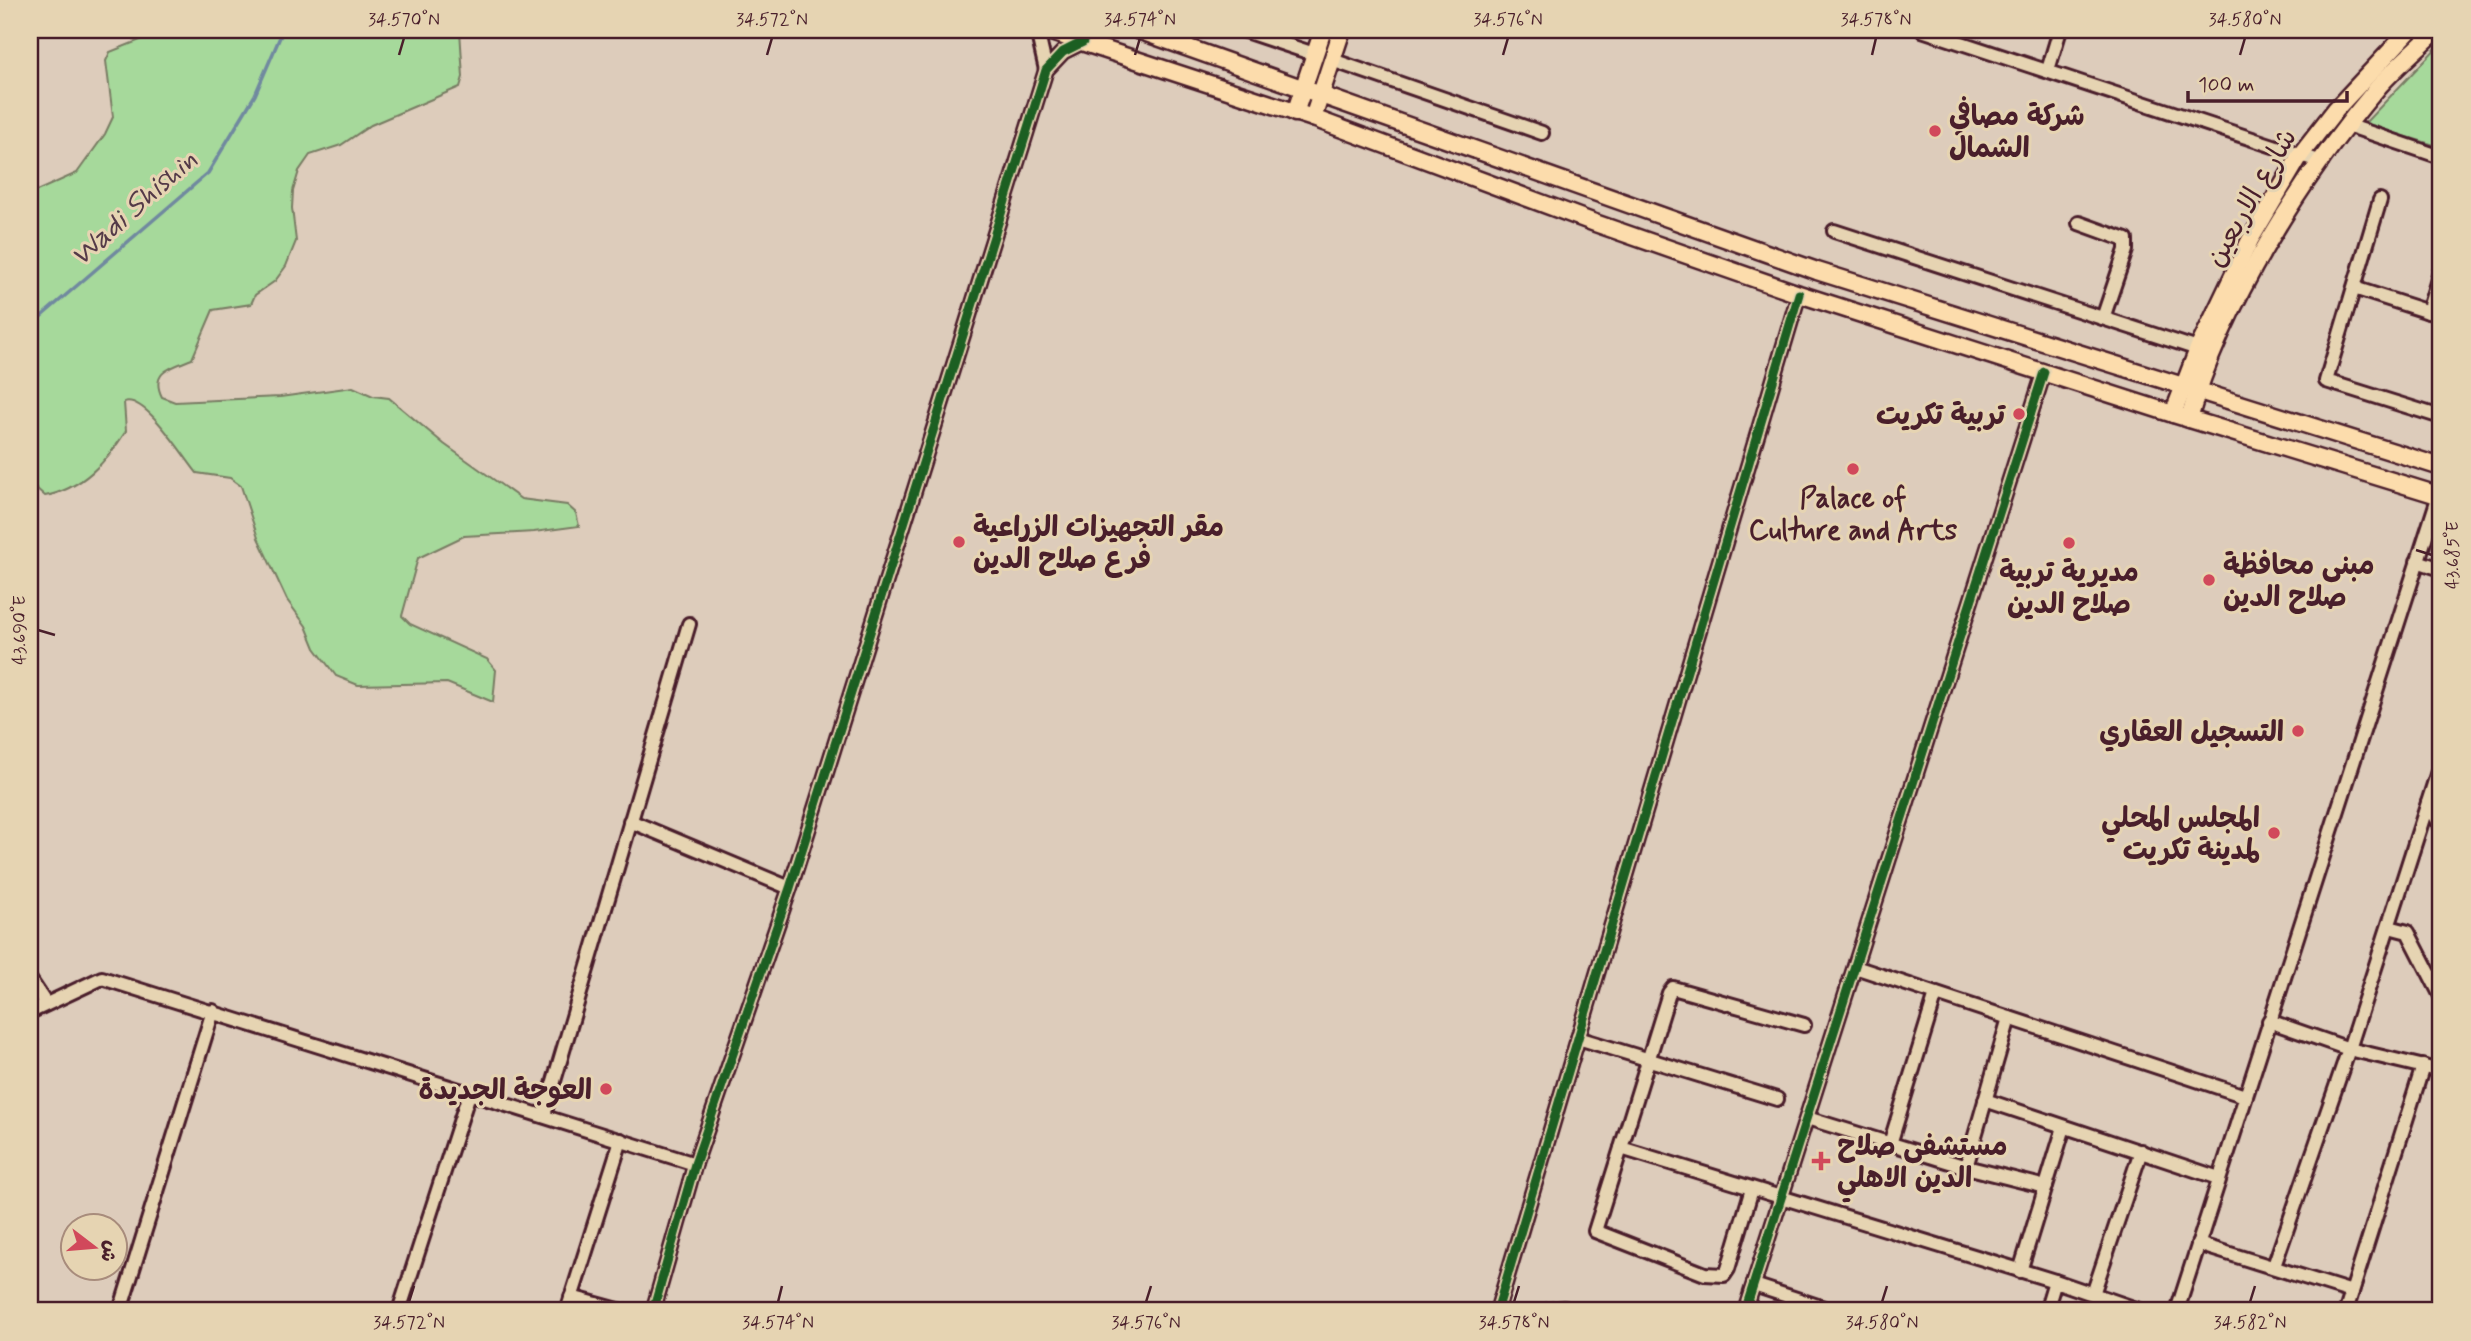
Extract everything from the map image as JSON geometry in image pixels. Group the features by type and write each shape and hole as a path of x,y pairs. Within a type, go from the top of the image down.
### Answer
{"main road":[{"path":"1045,30 1313,118 1595,223 1799,294 2181,416 2440,495"},
{"path":"1139,30 1817,271 2441,467"},
{"path":"1295,113 1323,30"},
{"path":"1313,118 1342,30"},
{"name":"شارع الاربعين","path":"2181,416 2198,349 2250,240 2301,155 2336,109 2410,30"},
{"path":"2189,389 2287,211 2347,125 2381,83 2437,30"}],"street":[{"path":"1037,30 1046,70"},
{"path":"1242,30 1314,54"},
{"path":"1922,30 2322,162"},
{"path":"2048,70 2060,30"},
{"path":"653,1311 695,1164 790,888 1046,70 1063,52 1083,42"},
{"path":"1332,60 1542,133"},
{"path":"2347,125 2441,157"},
{"path":"2380,200 2326,382 2441,417"},
{"path":"2079,223 2126,240 2126,250 2103,318"},
{"path":"1834,231 2198,349"},
{"path":"2428,312 2441,269"},
{"path":"2354,288 2441,316"},
{"path":"1497,1311 1799,294"},
{"path":"1745,1311 2044,372"},
{"path":"2177,1311 2440,495"},
{"path":"2417,561 2441,569"},
{"path":"544,1115 689,624"},
{"path":"2274,1266 2349,1049 2441,762"},
{"path":"2428,803 2441,826"},
{"path":"630,821 790,888"},
{"path":"2389,928 2408,932 2441,996"},
{"path":"1855,967 2245,1096"},
{"path":"30,1012 102,978 695,1164"},
{"path":"30,980 46,1003"},
{"path":"1752,1189 1724,1275 1705,1274 1595,1231 1669,993 1674,988 1804,1025"},
{"path":"1890,1144 1936,994"},
{"path":"120,1311 213,1011"},
{"path":"1966,1167 2010,1018"},
{"path":"2269,1021 2349,1049 2441,1071"},
{"path":"1578,1038 1777,1099"},
{"path":"2346,1311 2423,1066"},
{"path":"399,1311 469,1094"},
{"path":"1986,1100 2219,1178"},
{"path":"1807,1118 1966,1167 2046,1187"},
{"path":"2020,1271 2064,1127"},
{"path":"567,1311 621,1140"},
{"path":"1621,1148 1752,1189 1783,1195 2142,1311"},
{"path":"2093,1294 2141,1151"},
{"path":"2199,1244 2352,1292"},
{"path":"2046,1311 2055,1281"},
{"path":"1754,1285 1833,1311"},
{"path":"571,1297 622,1311"},
{"path":"1546,1311 1564,1308 1572,1311"}],"green space":[{"path":"165,30 460,30 463,77 460,87 371,125 341,145 310,155 299,171 293,191 296,241 286,266 275,281 255,295 251,304 213,310 192,359 165,371 159,381 159,388 162,397 175,402 280,397 353,387 373,396 389,398 444,444 521,499 567,505 576,513 579,526 464,536 418,558 402,616 410,624 487,659 496,670 493,702 447,683 358,685 336,676 315,648 306,626 287,600 258,538 241,486 230,478 197,473 153,416 133,402 124,402 126,431 111,453 92,472 71,487 45,496 36,488 30,491 30,194 77,173 105,134 113,117 106,61 110,52"},
{"path":"2441,43 2441,147 2364,124"}],"waterway":[{"name":"Wadi Shishin","path":"30,326 208,173 255,95 283,30"}],"cycle path":[{"path":"653,1311 695,1164 790,888 1046,70 1063,52 1083,42"},
{"path":"1497,1311 1799,294"},
{"path":"1745,1311 2044,372"}],"place":[{"name":"شركة مصافي الشمال","path":"1935,131"},
{"name":"تربية تكريت","path":"2019,414"},
{"name":"Palace of Culture and Arts","path":"1853,469"},
{"name":"مقر التجهيزات الزراعية فرع صلاح الدين","path":"959,542"},
{"name":"مديرية تربية صلاح الدين","path":"2069,543"},
{"name":"مبنى محافظة صلاح الدين","path":"2209,580"},
{"name":"التسجيل العقاري","path":"2298,731"},
{"name":"المجلس المحلي لمدينة تكريت","path":"2274,833"},
{"name":"العوجة الجديدة","path":"606,1089"},
{"name":"مستشفى صلاح الدين الاهلي","path":"1821,1161"}]}
